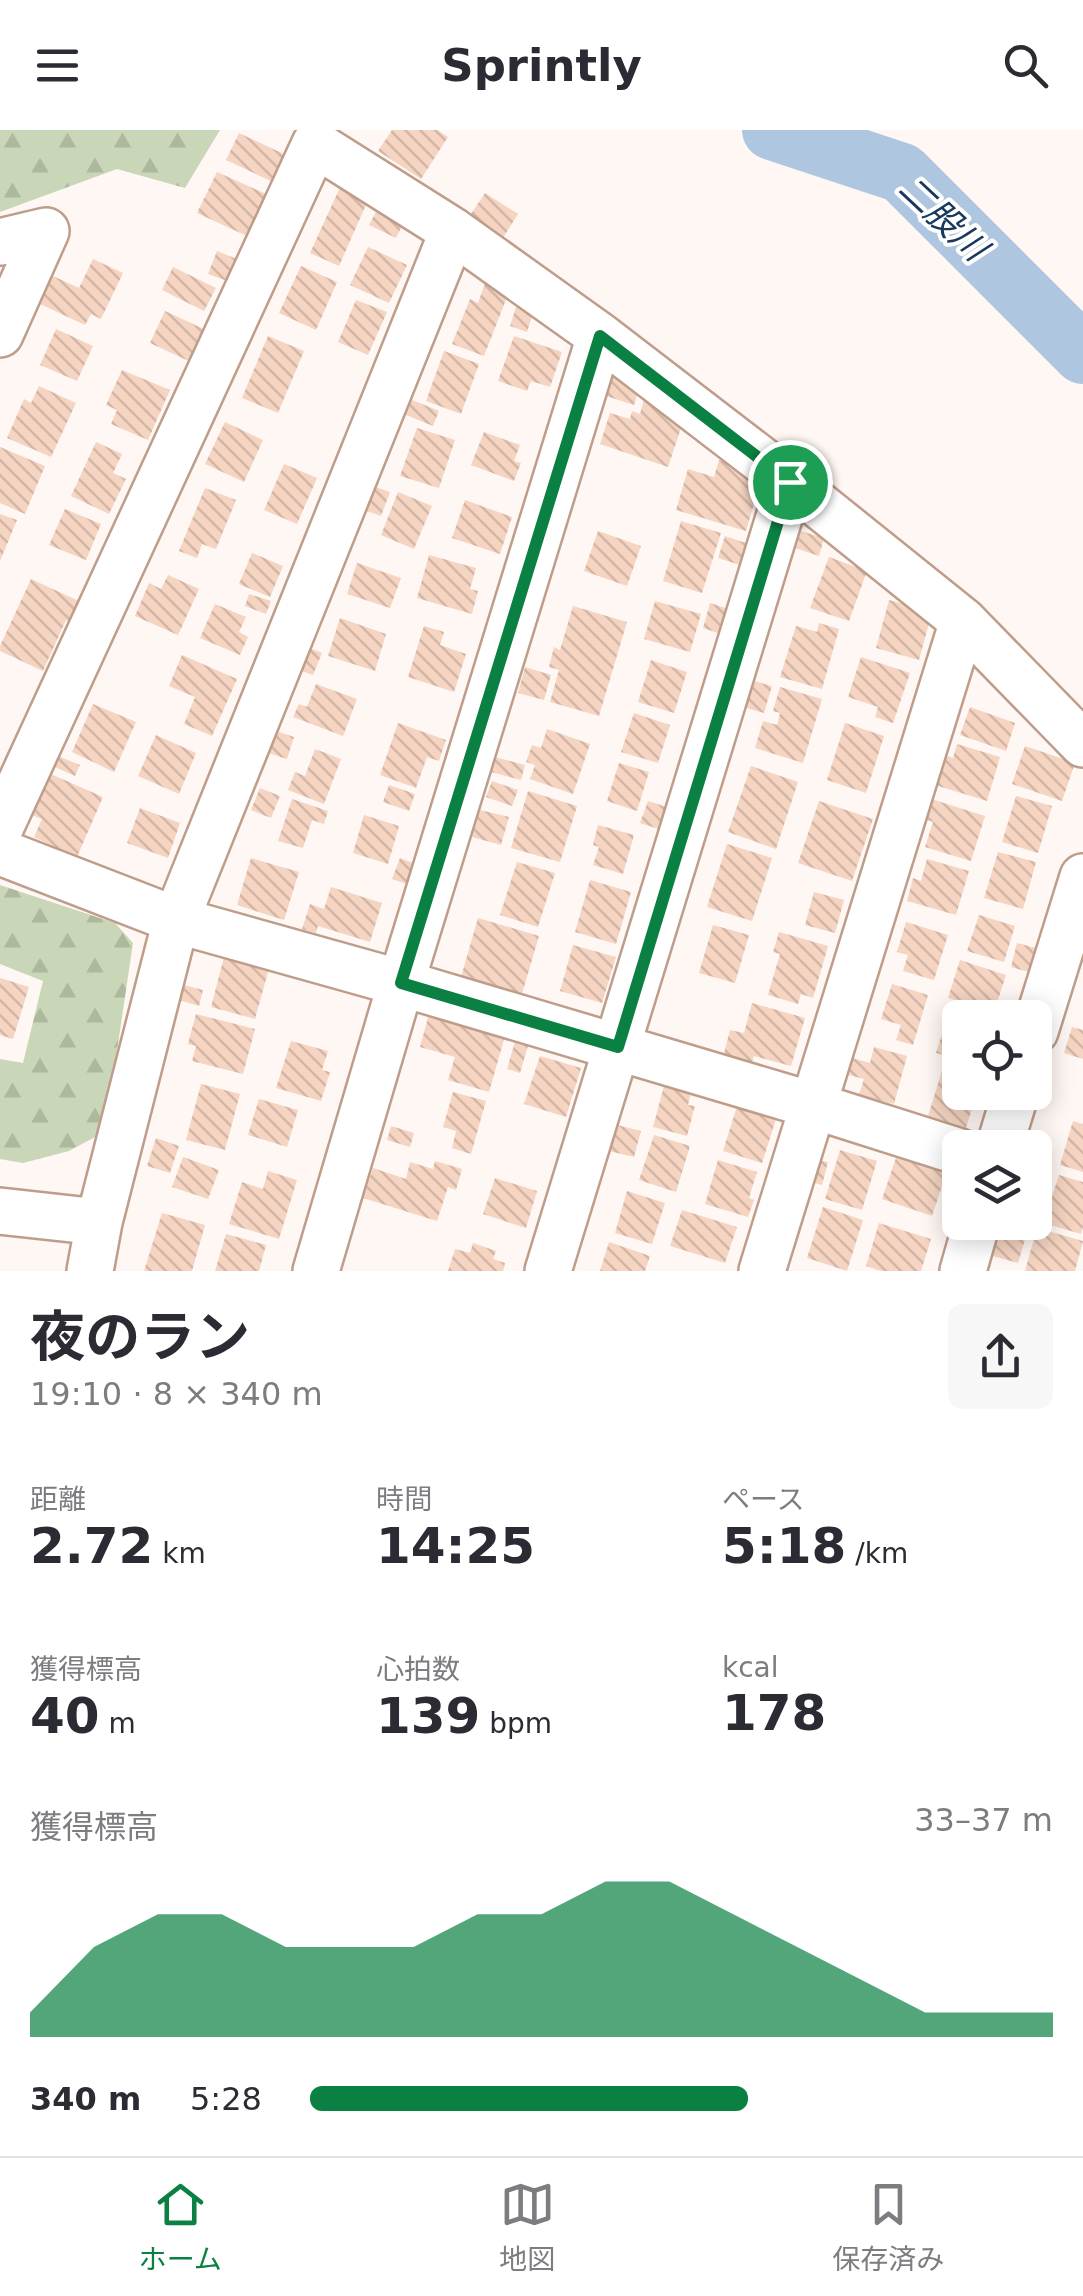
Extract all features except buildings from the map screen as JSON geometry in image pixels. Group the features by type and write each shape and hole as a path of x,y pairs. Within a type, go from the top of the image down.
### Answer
{"street":[{"path":"0,828 315,144 453,232 600,336 790,482 963,621 1083,744"},
{"path":"0,242 46,231 0,334"},
{"path":"90,1271 176,920 453,232"},
{"path":"316,1271 600,336"},
{"path":"548,1271 790,482"},
{"path":"762,1271 963,621"},
{"path":"0,852 176,920 618,1047 942,1146"},
{"path":"1045,1000 1083,876"},
{"path":"0,1211 99,1222"},
{"path":"963,1271 972,1240"}],"green space":[{"path":"0,130 220,130 185,188 117,169 0,212"},
{"path":"0,885 115,923 133,943 112,1084 95,1137 69,1151 23,1163 0,1159 0,1059 23,1063 43,981 0,964"}],"waterway":[{"name":"二股川","path":"772,130 902,173 1083,354"}],"route":[{"path":"600,336 790,482 618,1047 401,983 600,336"}]}
